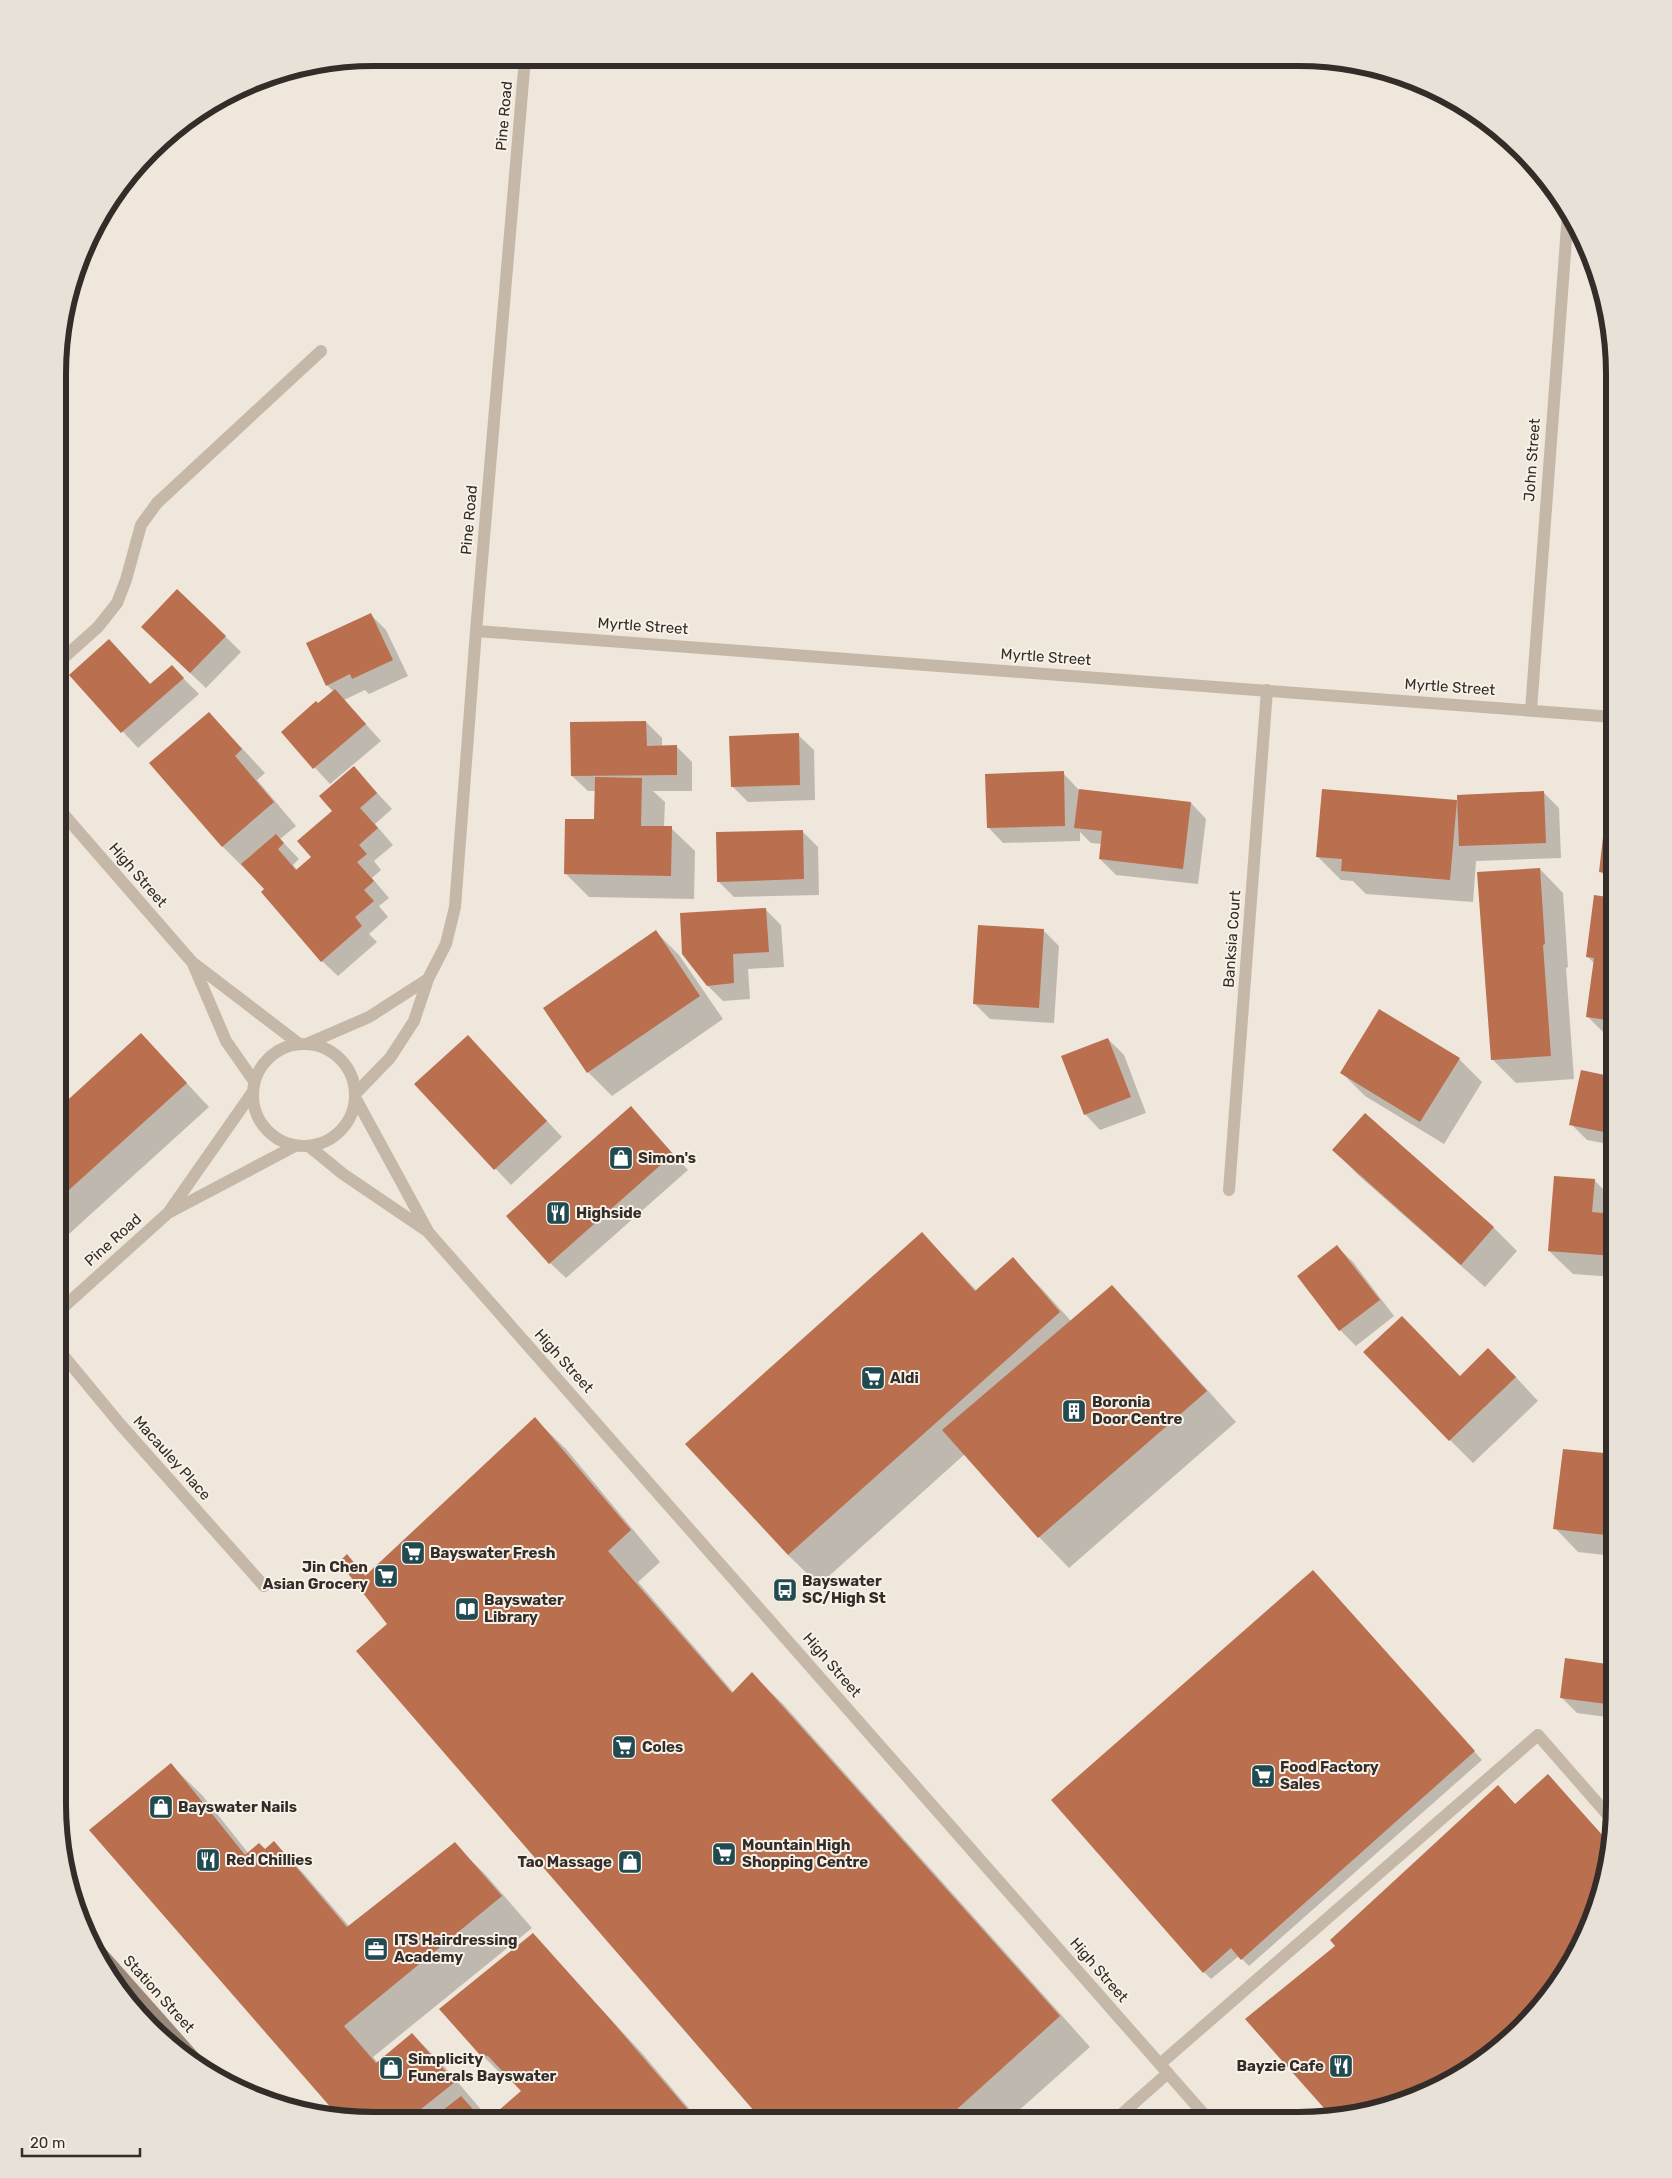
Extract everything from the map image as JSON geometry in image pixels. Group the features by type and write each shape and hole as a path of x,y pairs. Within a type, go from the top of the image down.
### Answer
{"main road":[{"name":"Station Street","path":"112,1966 182,2044"}],"street":[{"name":"Pine Road","path":"356,1096 390,1058 414,1021 428,979 446,944 455,907 476,631 524,66"},
{"name":"John Street","path":"1531,710 1567,226"},
{"path":"66,656 98,627 116,603 126,580 141,525 157,503 321,351"},
{"name":"Myrtle Street","path":"476,631 1606,716"},
{"name":"Banksia Court","path":"1229,1190 1267,690"},
{"name":"High Street","path":"66,817 192,962 304,1043"},
{"name":"High Street","path":"192,962 226,1041 253,1087"},
{"name":"Pine Road","path":"304,1043 369,1017 428,979"},
{"path":"304,1043 327,1049 342,1059 352,1074 356,1096 349,1122 332,1139 310,1147 294,1146 278,1140 264,1128 255,1112 253,1087 264,1063 279,1050 304,1043"},
{"name":"Pine Road","path":"168,1213 253,1087"},
{"name":"High Street","path":"356,1096 429,1232 1202,2112"},
{"name":"Pine Road","path":"66,1305 168,1213 294,1146"},
{"name":"High Street","path":"310,1147 343,1174 429,1232"},
{"name":"Macauley Place","path":"66,1359 120,1424 264,1586"},
{"path":"1123,2112 1164,2069 1538,1735 1606,1812"}],"building":[{"path":"177,589 226,636 190,673 141,627"},
{"path":"371,613 393,660 352,679 350,674 326,686 306,643"},
{"path":"109,639 150,684 172,665 184,678 121,733 69,675"},
{"path":"335,689 366,724 313,769 281,732 316,701 318,703"},
{"path":"209,712 242,749 235,756 274,802 222,847 149,763"},
{"path":"646,721 647,746 677,745 677,775 571,776 570,722"},
{"path":"799,733 800,785 731,787 729,736"},
{"path":"354,766 377,793 360,808 378,828 359,845 367,854 357,862 374,881 364,890 374,901 355,917 362,926 321,962 261,892 264,889 241,864 276,834 284,843 278,849 296,870 311,857 297,841 332,811 319,796"},
{"path":"1064,771 1065,826 987,828 985,774"},
{"path":"595,777 642,778 641,826 672,826 671,876 564,874 565,819 594,819"},
{"path":"1079,789 1191,802 1183,869 1099,859 1102,831 1074,828"},
{"path":"1322,789 1457,800 1450,880 1341,871 1342,859 1316,857"},
{"path":"1544,791 1546,843 1459,846 1457,795"},
{"path":"1606,811 1606,873 1599,872"},
{"path":"803,830 804,879 717,882 716,832"},
{"path":"1540,868 1545,944 1543,945 1551,1056 1491,1060 1477,872"},
{"path":"1594,895 1606,897 1606,1020 1586,1017 1594,958 1586,957"},
{"path":"766,908 769,952 733,954 734,983 707,986 682,954 680,913"},
{"path":"978,925 1044,929 1039,1008 973,1004"},
{"path":"656,930 700,996 587,1073 543,1008"},
{"path":"1379,1009 1460,1058 1420,1122 1340,1073"},
{"path":"141,1033 187,1083 66,1193 66,1102"},
{"path":"468,1035 547,1121 494,1170 414,1084"},
{"path":"1108,1038 1131,1097 1084,1115 1061,1056"},
{"path":"1581,1070 1606,1075 1606,1132 1569,1125"},
{"path":"631,1106 673,1154 549,1264 506,1216"},
{"path":"1365,1113 1494,1227 1461,1265 1332,1150"},
{"path":"1554,1176 1595,1179 1592,1212 1606,1213 1606,1255 1548,1251"},
{"name":"Aldi","path":"922,1232 975,1291 1013,1257 1060,1312 788,1555 685,1444"},
{"path":"1337,1245 1380,1300 1339,1331 1297,1276"},
{"name":"Boronia Door Centre","path":"1112,1285 1207,1391 1038,1538 942,1430"},
{"path":"1402,1316 1460,1376 1488,1348 1516,1377 1449,1441 1363,1352"},
{"name":"Mountain High Shopping Centre","path":"535,1417 631,1530 608,1551 732,1693 752,1672 1060,2016 954,2112 755,2112 356,1651 387,1624 339,1562 347,1554 365,1576"},
{"path":"1563,1449 1606,1453 1606,1535 1553,1529"},
{"name":"Food Factory Sales","path":"1313,1570 1475,1751 1241,1960 1231,1948 1203,1973 1051,1800"},
{"path":"1565,1658 1606,1664 1606,1704 1560,1698"},
{"path":"171,1763 245,1855 259,1843 265,1849 274,1841 347,1927 455,1842 502,1896 344,2026 376,2063 412,2033 455,2082 417,2112 374,2112 332,2109 89,1830"},
{"path":"1548,1774 1604,1837 1600,1864 1589,1903 1574,1940 1554,1975 1516,2022 1469,2060 1434,2080 1397,2095 1358,2106 1326,2110 1245,2019 1335,1946 1330,1940 1498,1785 1515,1804"},
{"path":"533,1933 690,2112 497,2112 521,2091 488,2056 480,2055 439,2009"},
{"path":"461,2096 476,2112 441,2112"}],"place":[{"name":"Simon's","path":"621,1158"},
{"name":"Highside","path":"558,1213"},
{"name":"Aldi","path":"873,1378"},
{"name":"Boronia Door Centre","path":"1074,1411"},
{"name":"Bayswater Fresh","path":"413,1553"},
{"name":"Jin Chen Asian Grocery","path":"386,1576"},
{"name":"Bayswater SC/High St","path":"785,1590"},
{"name":"Bayswater Library","path":"467,1609"},
{"name":"Coles","path":"624,1747"},
{"name":"Food Factory Sales","path":"1263,1776"},
{"name":"Bayswater Nails","path":"161,1807"},
{"name":"Mountain High Shopping Centre","path":"724,1854"},
{"name":"Red Chillies","path":"208,1860"},
{"name":"Tao Massage","path":"630,1862"},
{"name":"ITS Hairdressing Academy","path":"376,1949"},
{"name":"Bayzie Cafe","path":"1341,2066"},
{"name":"Simplicity Funerals Bayswater","path":"391,2068"}]}
